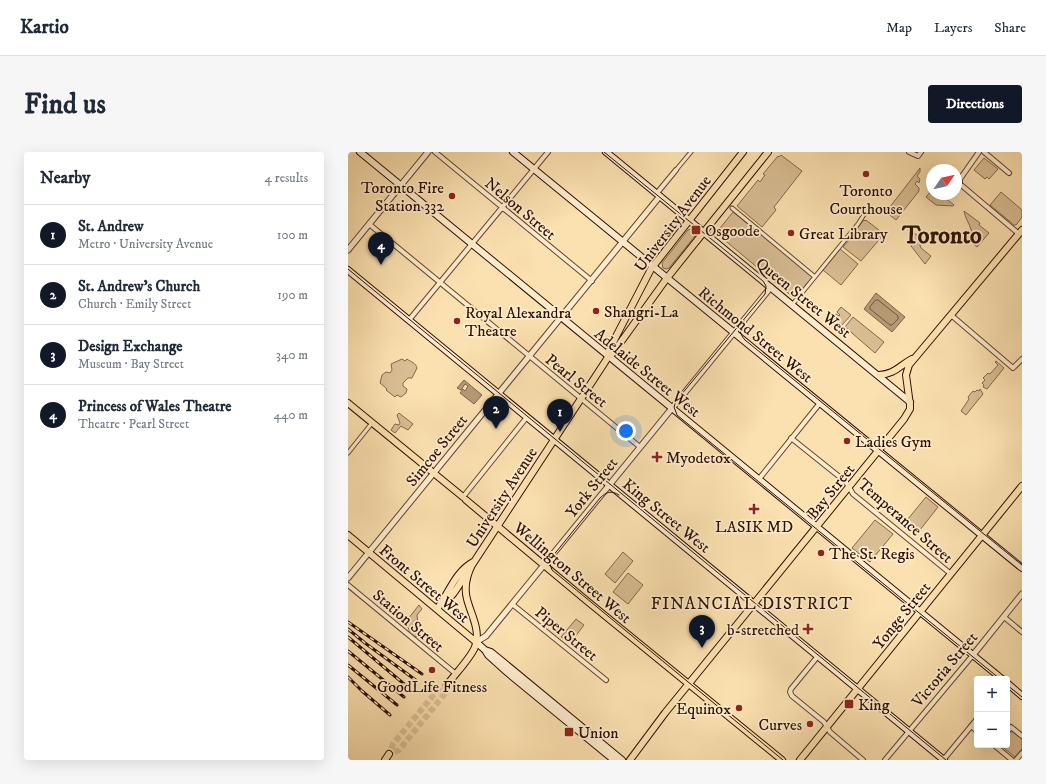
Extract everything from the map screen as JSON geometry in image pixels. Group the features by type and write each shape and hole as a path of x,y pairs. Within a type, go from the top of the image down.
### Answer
{"main road":[{"name":"Adelaide Street West","path":"360,152 998,676"},
{"name":"Richmond Street West","path":"513,152 1022,568"},
{"name":"University Avenue","path":"608,357 609,350 652,266 744,152"},
{"name":"University Avenue","path":"476,642 476,624 466,595 469,571 474,561 608,357 613,353 667,278 768,152"},
{"name":"Queen Street West","path":"609,153 910,402"},
{"name":"Bay Street","path":"630,760 754,603 904,419 910,409 906,374 909,365 1021,232"},
{"name":"King Street West","path":"348,270 944,760"},
{"path":"879,375 894,372 915,357"},
{"name":"Wellington Street West","path":"348,403 782,760"},
{"name":"Yonge Street","path":"800,760 1022,486"},
{"name":"Front Street West","path":"348,535 369,553 439,606 485,650 491,652 509,671 576,726 614,760"},
{"path":"439,606 460,573 474,561"},
{"path":"439,606 451,597 460,581 469,571"},
{"name":"York Street","path":"447,685 473,652 476,642"},
{"path":"1010,686 1022,696"},
{"name":"Front Street West","path":"576,726 622,760"},
{"path":"385,760 389,754"}],"street":[{"path":"348,250 428,152"},
{"name":"Nelson Street","path":"435,152 501,208 592,281"},
{"path":"409,320 548,152"},
{"name":"Simcoe Street","path":"348,578 592,281 691,152"},
{"path":"909,152 918,156 921,152"},
{"path":"979,152 959,182 1021,232"},
{"path":"984,152 1009,173"},
{"path":"732,208 815,276"},
{"path":"792,305 867,210"},
{"name":"Pearl Street","path":"369,224 640,447"},
{"name":"York Street","path":"476,642 486,636 771,287"},
{"path":"950,315 1013,368 1022,359"},
{"path":"758,479 820,403"},
{"path":"465,498 527,417"},
{"path":"348,453 372,423"},
{"name":"Temperance Street","path":"791,438 846,482 853,494 951,574"},
{"name":"Station Street","path":"348,585 456,674"},
{"name":"Victoria Street","path":"885,760 1022,594"},
{"name":"Piper Street","path":"512,604 606,680"},
{"path":"1004,617 1022,632"},
{"path":"818,656 790,691 792,696 824,722 830,732 863,760"},
{"path":"944,760 974,722"},
{"path":"1010,728 1011,727 1022,736"},
{"path":"998,748 1012,760"},
{"path":"1016,760 1022,753"}],"shaded area":[{"path":"781,155 802,171 774,207 776,210 762,227 737,206 758,180 760,182 765,175 763,174 778,156 779,157"},
{"path":"984,158 998,169 989,179 987,177 985,179 974,170"},
{"path":"920,168 920,172 917,176 920,179 919,183 917,181 915,184 919,188 919,191 896,220 886,212"},
{"path":"1001,192 1022,210 1022,217 1016,225 1014,225 990,205"},
{"path":"930,200 948,200 954,205 953,206 936,205"},
{"path":"964,211 980,223 979,225 989,233 977,247 972,243 971,229"},
{"path":"733,212 813,277 794,298 716,233"},
{"path":"864,220 884,234 861,261 843,247 857,231 856,230"},
{"path":"691,229 695,231 695,236 669,268 663,268 662,263 688,230"},
{"path":"914,233 917,235 921,248 931,256 925,264 911,246"},
{"path":"840,249 858,264 841,285 823,270"},
{"path":"841,307 851,315 842,325 833,317 836,314 839,316 840,315 837,312"},
{"path":"853,317 884,342 875,353 845,327"},
{"path":"402,359 405,361 407,359 417,368 412,378 408,378 403,383 403,386 407,389 406,393 401,397 397,395 395,397 380,383 382,375 386,372 390,373 392,370 391,364"},
{"path":"996,361 1004,368 987,389 983,387 984,385 982,383 985,380 983,378 988,373 990,374 998,365 995,362"},
{"path":"980,389 983,394 966,415 961,411 969,399 968,397 973,391 979,391"},
{"path":"399,413 413,424 408,430 401,426 395,433 391,430 395,424 399,425 400,423 397,415"},
{"path":"926,497 938,507 916,535 903,525"},
{"path":"875,520 893,534 870,562 852,548"},
{"path":"623,552 633,561 615,583 605,574"},
{"path":"628,573 643,585 628,604 613,592"},
{"path":"419,605 422,609 417,615 419,635 417,637 413,636 409,632 409,629 404,624"},
{"path":"576,619 584,625 571,642 561,637"},
{"path":"1010,730 1022,739 1022,749 1015,757 1004,748 1010,748"}],"water":[{"path":"876,293 905,317 892,332 864,309"},
{"path":"464,380 482,395 474,404 460,393 463,389 465,391 468,386 465,384 461,390 457,388"}],"tunnel":[{"path":"447,685 447,691 399,750 389,754 393,744 441,686 447,685"}],"tram line":[{"path":"604,152 763,281 766,286 765,294 676,401 674,407 677,415 996,676"},
{"path":"348,269 946,760"},
{"path":"744,321 740,331 745,340 1022,565"},
{"path":"619,495 609,492 600,498 552,557 550,564 552,570 783,760"},
{"path":"1010,687 1022,697"}],"railway":[{"path":"348,622 422,674"},
{"path":"348,629 417,681"},
{"path":"348,637 410,689"},
{"path":"348,651 404,697"},
{"path":"348,665 397,705"},
{"path":"348,677 390,715"}],"place":[{"name":"Toronto Courthouse","path":"866,174"},
{"name":"Toronto Fire Station 332","path":"452,196"},
{"name":"Osgoode","path":"696,230"},
{"name":"Great Library","path":"791,233"},
{"name":"Princess of Wales Theatre","path":"381,265"},
{"name":"Shangri-La","path":"596,311"},
{"name":"Royal Alexandra Theatre","path":"457,321"},
{"name":"St. Andrew's Church","path":"496,429"},
{"name":"St. Andrew","path":"560,432"},
{"name":"Ladies Gym","path":"847,441"},
{"name":"Myodetox","path":"657,457"},
{"name":"LASIK MD","path":"754,509"},
{"name":"The St. Regis","path":"821,553"},
{"name":"b-stretched","path":"808,629"},
{"name":"Design Exchange","path":"702,648"},
{"name":"GoodLife Fitness","path":"432,670"},
{"name":"King","path":"849,704"},
{"name":"Equinox","path":"739,708"},
{"name":"Curves","path":"810,724"},
{"name":"Union","path":"569,732"}],"district":[{"name":"Toronto","path":"942,235"},
{"name":"FINANCIAL DISTRICT","path":"752,603"}]}
